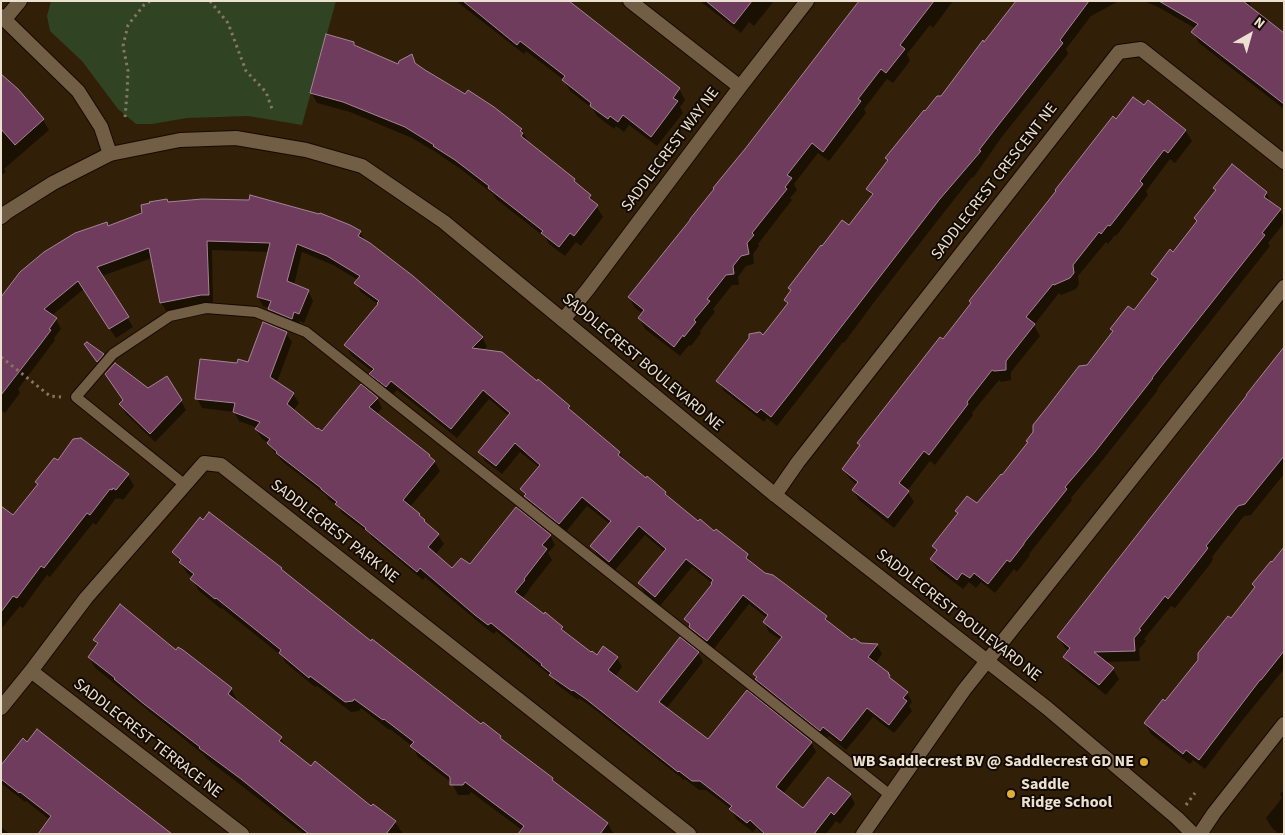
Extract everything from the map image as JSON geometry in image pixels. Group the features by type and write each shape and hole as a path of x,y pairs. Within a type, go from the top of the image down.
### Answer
{"street":[{"path":"20,1 3,18 78,91 101,127 110,154"},
{"path":"630,1 740,88"},
{"name":"SADDLECREST WAY NE","path":"563,320 807,1"},
{"name":"SADDLECREST CRESCENT NE","path":"775,495 798,462 1119,52 1141,49 1284,162"},
{"name":"SADDLECREST BOULEVARD NE","path":"3,212 53,183 110,154 180,140 236,138 306,150 362,166 444,222 775,495 1047,708 1193,834"},
{"path":"863,834 964,690 1284,287"},
{"name":"SADDLECREST PARK NE","path":"1,708 86,598 204,463 221,465 689,834"},
{"name":"SADDLECREST TERRACE NE","path":"31,671 242,834"},
{"path":"1200,834 1214,813 1284,724"}],"lane":[{"path":"185,485 76,397 113,354 170,316 206,308 256,312 306,332 890,795"}],"path":[{"path":"125,117 128,71 123,46 128,25 144,5 150,1"},
{"path":"210,1 228,23 246,71 266,92 272,109"},
{"path":"1,357 50,396 76,397"}],"green space":[{"path":"51,1 336,1 302,125 248,116 187,118 152,124 136,124 118,109 82,61 50,31 47,16"}],"building":[{"path":"463,1 569,1 680,88 673,98 678,101 651,137 623,115 618,122 610,116 608,119 590,106 591,103 562,80 565,76 520,41 517,45"},
{"path":"706,1 752,1 734,24"},
{"path":"859,1 934,1 900,45 905,49 886,73 881,69 858,99 861,101 823,152 812,143 787,175 792,178 785,187 787,189 752,233 754,235 747,243 749,254 741,256 733,266 734,274 726,275 707,299 710,301 694,320 696,322 674,347 638,318 644,310 628,297 690,220"},
{"path":"1016,1 1089,1 1060,40 1063,43 979,150 981,151 939,200 771,417 761,409 757,413 716,381 749,338 749,334 760,332 763,335 788,303 784,300 791,290 788,288 821,245 842,220 849,225 873,194 866,189 888,160 885,158 924,110 937,96 941,96 983,40 984,42"},
{"path":"1159,1 1243,1 1284,33 1284,104 1191,32 1198,24"},
{"path":"326,34 354,42 354,45 398,64 399,61 412,54 415,63 425,70 465,94 468,90 522,129 520,131 523,133 521,136 575,179 574,181 591,195 589,198 598,205 574,236 570,233 559,247 541,233 543,231 488,188 489,186 434,145 405,127 343,102 310,93"},
{"path":"1,74 18,89 44,119 15,145 1,129"},
{"path":"1133,97 1144,105 1148,100 1186,130 1168,153 1164,150 1140,181 1143,184 1110,226 1108,225 1101,234 1099,232 1073,265 1074,273 1070,278 1053,284 1026,317 1035,324 1006,361 1006,370 992,370 929,455 924,451 899,483 909,491 888,518 852,490 858,482 842,469 860,445 857,443 940,337 943,339 971,303 969,301 1113,116 1116,119"},
{"path":"1232,164 1267,192 1264,197 1281,209 1262,233 1265,235 1095,452 1065,487 1067,489 1010,562 1007,560 988,584 974,573 970,578 962,573 957,580 930,559 937,550 932,546 958,513 955,511 967,496 977,503 1002,475 1028,442 1026,441 1033,432 1033,425 1079,366 1087,365 1113,331 1110,329 1128,306 1134,310 1158,279 1151,274 1170,249 1173,252 1197,221 1194,218 1216,190 1213,188"},
{"path":"250,195 320,213 361,231 358,236 413,276 483,337 472,348 502,352 570,406 568,408 620,452 618,455 646,478 647,476 666,492 665,494 698,521 700,519 714,531 716,529 748,554 746,558 765,573 773,575 827,616 825,619 852,640 854,638 861,643 878,644 868,657 889,673 889,677 908,692 903,698 907,701 889,725 867,708 841,741 823,727 820,731 755,679 757,677 753,674 782,637 763,622 768,615 743,595 707,641 689,627 690,624 684,619 712,584 713,580 686,559 655,597 638,583 666,549 639,526 609,562 590,546 611,521 582,497 559,524 524,496 526,494 520,489 540,465 515,443 496,466 478,452 510,413 483,390 451,429 391,381 386,387 369,374 374,369 344,345 379,301 354,283 360,276 327,256 297,244 287,281 309,290 299,314 294,312 292,319 268,309 271,301 257,297 270,243 207,241 209,295 160,303 149,248 97,267 129,317 109,329 78,281 44,309 57,318 49,329 51,330 1,395 1,297 20,272 44,252 75,233 107,222 108,226 142,213 141,205 149,202 167,199 168,202 202,199 249,200"},
{"path":"263,322 287,332 270,377 294,393 287,404 317,429 322,431 361,384 378,398 369,407 435,461 403,500 439,534 428,547 452,568 461,558 470,564 516,507 551,535 542,545 547,549 515,592 544,614 545,612 563,627 561,629 591,652 597,655 603,646 618,657 608,670 637,692 680,637 699,652 659,702 708,739 747,690 812,742 776,787 803,808 828,777 851,794 834,815 831,812 814,834 765,834 750,820 747,823 729,809 732,806 700,781 692,781 678,772 586,699 549,675 551,673 542,664 491,623 488,625 475,615 420,568 417,572 335,504 337,502 321,488 276,453 267,443 270,439 255,429 260,422 233,412 235,403 195,399 200,359 237,363 238,359 248,362"},
{"path":"87,342 104,354 97,362 84,344"},
{"path":"1284,347 1284,456 1245,504 1238,506 1206,546 1208,548 1168,599 1165,596 1139,629 1141,630 1134,638 1135,651 1094,652 1114,668 1099,685 1063,657 1070,648 1057,637"},
{"path":"115,363 148,388 167,376 182,400 150,434 119,404 123,400 105,374"},
{"path":"81,438 129,474 116,490 110,489 90,515 87,513 44,568 41,566 17,598 13,596 1,612 1,506 13,515 38,484 35,482 54,458 58,460 73,439"},
{"path":"209,512 282,568 371,641 372,639 481,724 483,722 501,736 500,738 608,823 600,834 518,834 524,826 465,782 463,785 450,785 450,777 410,746 414,742 384,719 354,699 353,701 345,702 310,676 309,678 279,653 281,650 190,579 194,574 179,562 181,560 172,552 200,517 203,520"},
{"path":"1284,547 1284,651 1199,760 1186,750 1183,754 1144,723 1163,699 1165,701 1198,660 1198,653 1228,616 1231,618 1255,587 1252,584"},
{"path":"120,604 176,650 178,647 183,650 232,688 228,694 282,737 279,741 311,766 315,761 371,806 373,804 396,821 386,834 309,834 144,704 88,657 98,643 93,640"},
{"path":"37,729 172,834 38,834 51,816 1,779 1,765 23,738 27,742"}],"place":[{"name":"WB Saddlecrest BV @ Saddlecrest GD NE","path":"1144,762"},
{"name":"Saddle Ridge School","path":"1011,794"}]}
